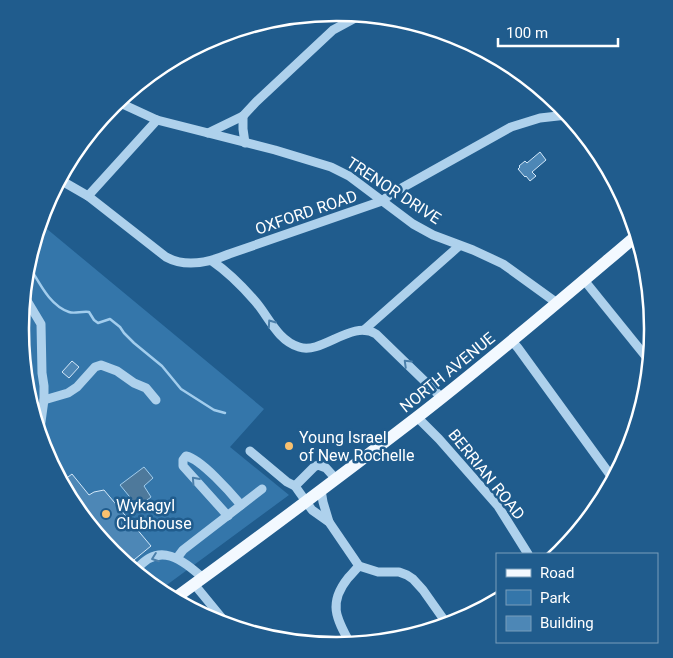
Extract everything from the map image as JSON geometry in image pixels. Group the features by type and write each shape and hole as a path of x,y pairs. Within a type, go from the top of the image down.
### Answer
{"main road":[{"name":"NORTH AVENUE","path":"180,594 417,417 512,341 631,240"}],"street":[{"path":"208,133 243,116 333,30 349,22"},
{"name":"TRENOR DRIVE","path":"125,105 157,120 331,167 348,176 413,224 433,235 503,264 557,303"},
{"path":"243,116 246,143"},
{"name":"OXFORD ROAD","path":"66,182 88,196 172,261 190,264 212,262 228,254 382,201 511,127 540,118 559,116"},
{"path":"88,196 157,120"},
{"path":"364,330 460,246"},
{"path":"212,262 224,269 247,292 280,336 289,344 305,349 315,347 349,332 372,331 442,397"},
{"path":"584,280 644,354"},
{"path":"29,304 42,324 44,400 42,417"},
{"path":"512,341 609,473"},
{"path":"44,400 77,387 95,367 101,365 117,371 134,383 146,388 156,400"},
{"name":"BERRIAN ROAD","path":"417,417 498,506 527,553"},
{"path":"250,451 295,486 312,510 329,522"},
{"path":"228,516 183,466 183,460 186,456 189,456 213,476 242,506"},
{"path":"295,486 318,465 326,468 335,478"},
{"path":"177,558 183,550 262,489"},
{"path":"321,490 329,522 359,566 378,572 399,572 407,575 423,590 442,617"},
{"path":"140,565 149,559 162,555 170,555 189,565 219,613"},
{"path":"346,636 338,618 336,598 347,579 359,566"}],"green space":[{"path":"46,228 264,409 230,447 289,495 166,585 119,547 105,532 81,500 60,465 39,409 31,369 29,309 31,289 39,249"}],"shaded area":[{"path":"144,467 153,478 144,486 151,497 138,507 120,485"}],"building":[{"path":"540,152 546,160 532,172 536,176 530,181 518,169 519,166 525,161 527,163"},
{"path":"72,361 79,367 69,378 62,372"},
{"name":"Wykagyl Clubhouse","path":"72,474 89,495 104,490 151,546 134,560 105,532 67,478"}],"waterway":[{"path":"34,274 47,295 57,305 71,313 89,312 98,323 110,319 134,343 162,366 181,389 214,410 225,413"}],"place":[{"name":"Young Israel of New Rochelle","path":"289,446"},
{"name":"Wykagyl Clubhouse","path":"106,514"}]}
